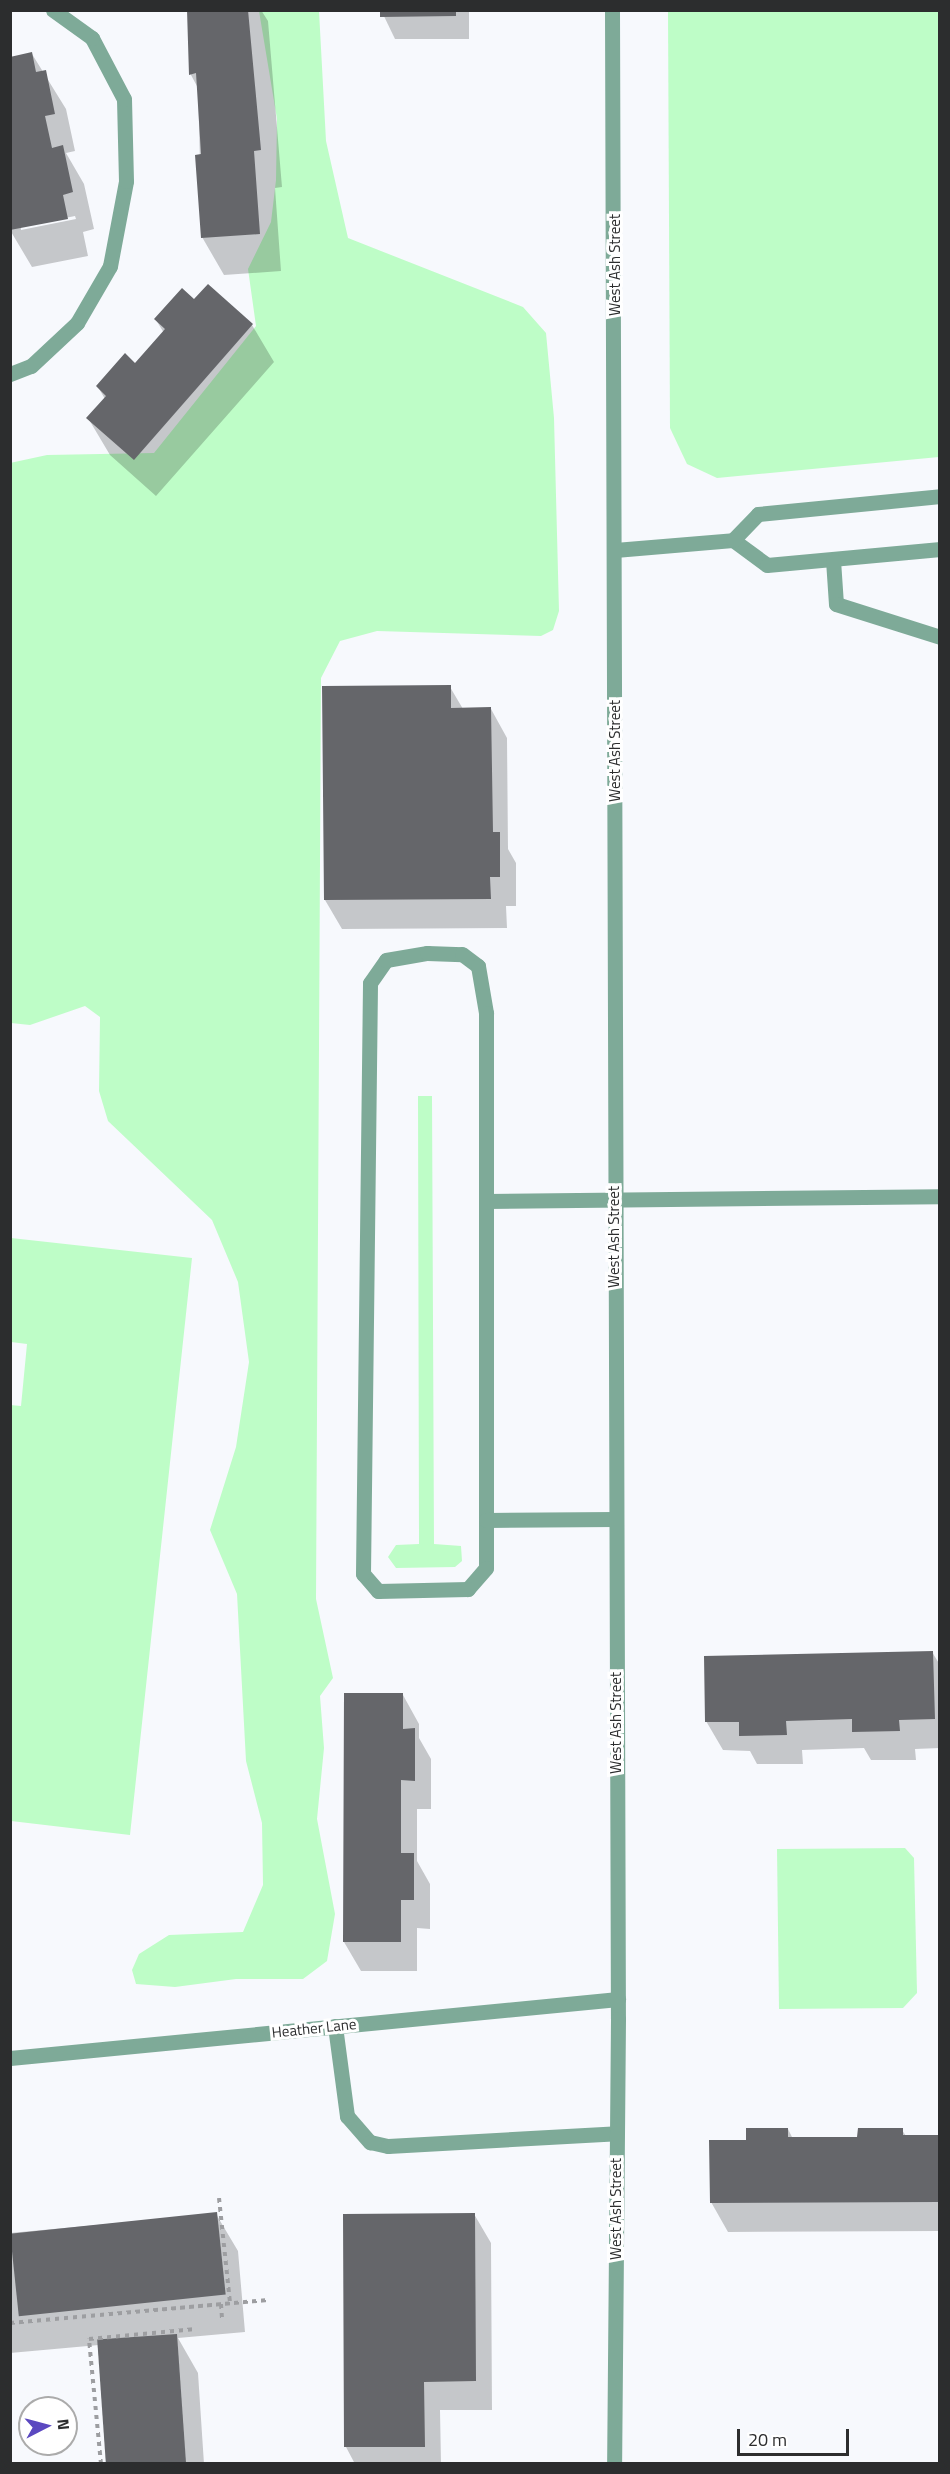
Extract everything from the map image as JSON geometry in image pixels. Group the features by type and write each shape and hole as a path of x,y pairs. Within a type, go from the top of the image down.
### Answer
{"street":[{"path":"10,374 31,366 76,323 110,266 126,181 124,99 92,38 53,10"},
{"name":"West Ash Street","path":"612,10 618,1999 614,2463"},
{"path":"615,550 733,540 758,514 939,496"},
{"path":"733,540 767,566 939,549"},
{"path":"834,560 836,604 939,637"},
{"path":"427,953 462,954 478,966 486,1013 486,1520 486,1568 468,1589 378,1591 363,1575 370,983 386,960 427,953"},
{"path":"486,1201 939,1196"},
{"path":"486,1520 615,1519"},
{"name":"Heather Lane","path":"10,2058 618,1999"},
{"path":"335,2026 347,2116 370,2142 388,2146 617,2133"}],"path":[{"path":"219,2198 230,2303"},
{"path":"10,2323 268,2300"},
{"path":"221,2304 222,2320"},
{"path":"101,2463 89,2339 196,2329"}],"green space":[{"path":"259,11 319,11 326,141 348,238 523,307 546,333 554,418 559,611 553,630 541,636 377,631 340,641 321,678 316,1599 333,1678 320,1696 324,1748 317,1819 335,1914 327,1961 303,1979 236,1979 175,1987 136,1984 132,1970 139,1954 169,1935 243,1932 263,1885 262,1823 246,1761 237,1594 210,1530 236,1447 249,1362 238,1282 212,1220 108,1121 99,1091 100,1017 85,1006 30,1025 11,1023 10,463 47,455 154,453 256,326 248,269 271,222 276,180 277,119"},
{"path":"668,11 939,11 939,457 717,478 687,464 670,428"},
{"path":"418,1096 432,1096 434,1544 461,1546 462,1561 455,1567 396,1568 388,1557 396,1545 419,1544"},
{"path":"11,1238 192,1258 130,1835 11,1821 10,1405 21,1406 27,1344 11,1342"},
{"path":"905,1848 914,1858 917,1993 903,2008 779,2009 777,1849"}],"building":[{"path":"187,10 248,10 261,150 254,151 260,234 201,238 195,155 201,154 196,73 189,75"},
{"path":"380,10 456,10 456,16 380,17"},
{"path":"32,52 36,72 46,70 55,114 45,116 52,148 63,145 73,192 63,195 68,219 10,230 10,57"},
{"path":"208,284 253,324 134,460 86,418 106,396 96,386 125,353 135,363 165,329 154,319 182,288 194,299"},
{"path":"451,685 451,708 491,707 493,832 500,832 500,877 490,877 491,899 324,900 322,686"},
{"path":"933,1651 935,1719 899,1720 900,1731 852,1732 852,1719 786,1721 787,1735 739,1736 739,1722 705,1722 704,1656"},
{"path":"344,1693 403,1693 403,1729 415,1728 415,1781 401,1780 401,1853 414,1853 414,1900 401,1900 401,1942 343,1942"},
{"path":"746,2128 788,2128 788,2137 857,2137 858,2128 903,2128 903,2135 938,2135 938,2202 710,2203 709,2140 746,2140"},
{"path":"217,2212 226,2295 19,2316 10,2234"},
{"path":"475,2213 476,2381 424,2382 425,2447 344,2447 343,2214"},
{"path":"177,2334 186,2464 106,2464 97,2340"}]}
